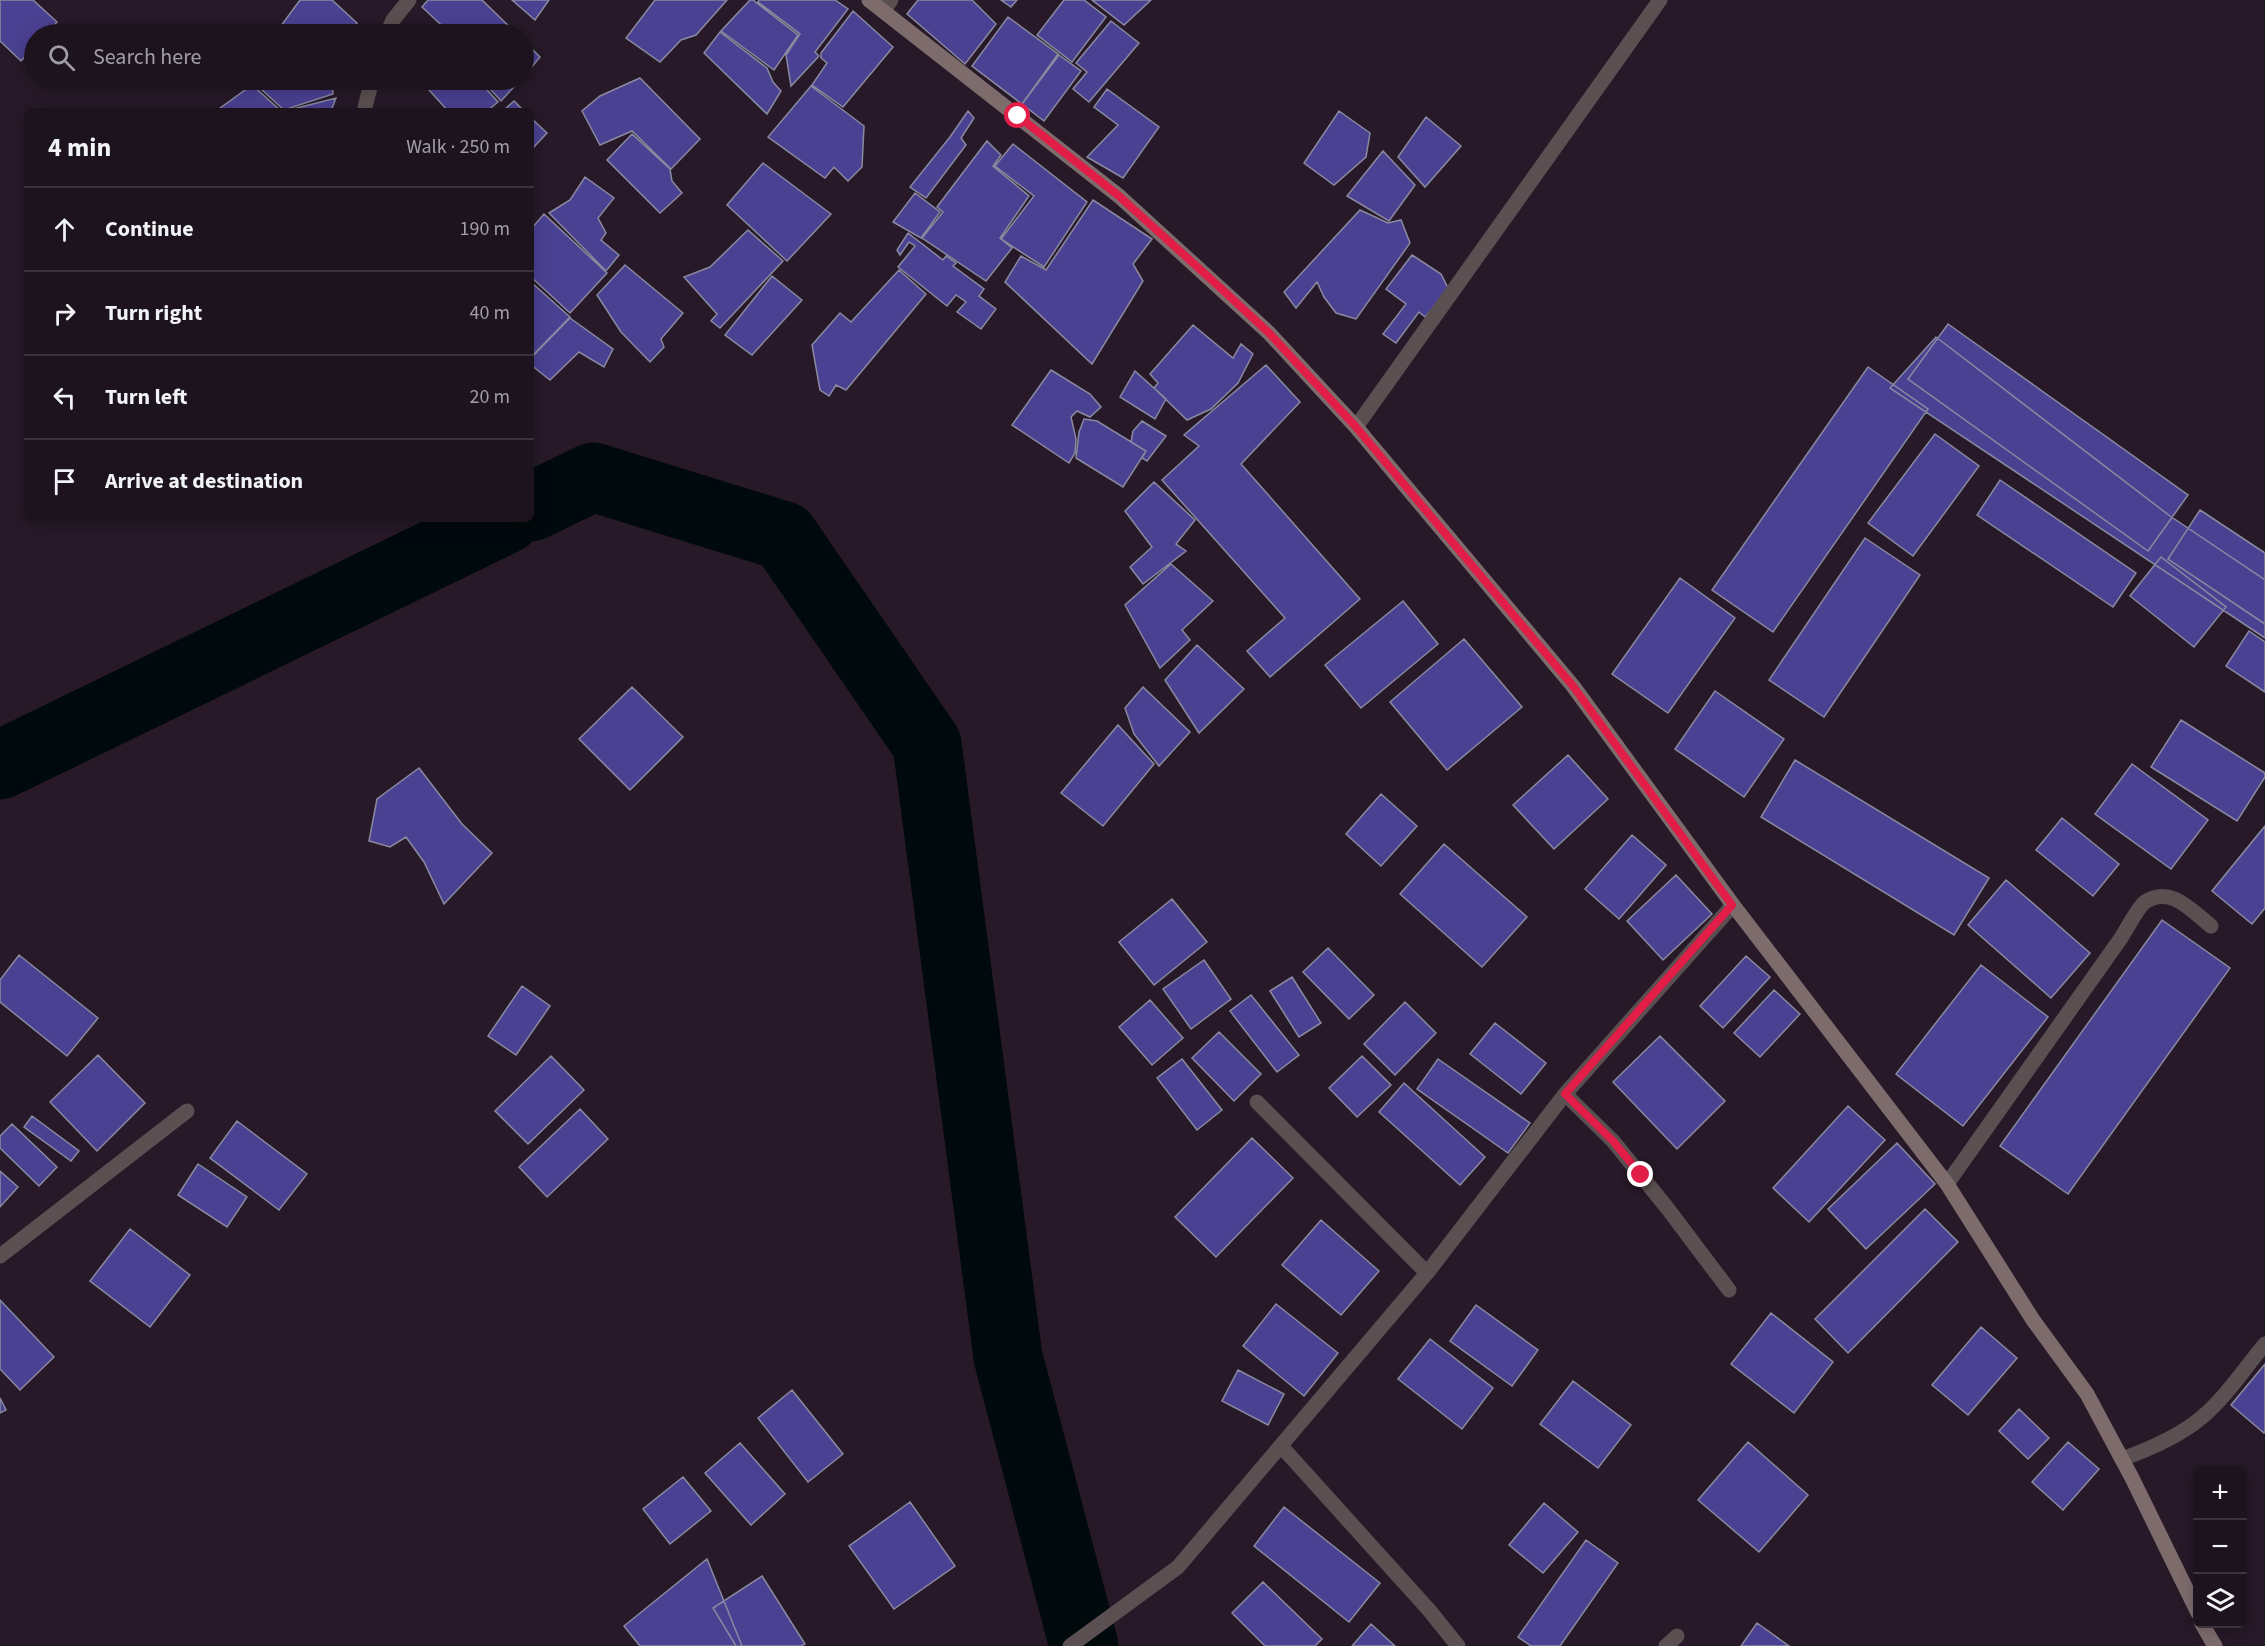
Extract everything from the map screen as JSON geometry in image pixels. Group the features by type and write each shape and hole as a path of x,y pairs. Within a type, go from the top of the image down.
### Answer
{"street":[{"path":"391,24 410,0"},
{"path":"868,0 887,5 1119,196 1269,333 1356,427 1573,686 1732,905 1947,1184 2033,1320 2087,1394 2193,1603"},
{"path":"1356,427 1660,0"},
{"path":"365,108 369,90"},
{"path":"1947,1184 2144,902 2165,895 2180,900 2211,926"},
{"path":"1070,1646 1178,1567 1282,1447 1427,1273 1565,1094 1732,905"},
{"path":"1565,1094 1613,1141 1729,1290"},
{"path":"1257,1102 1427,1273"},
{"path":"0,1256 187,1111"},
{"path":"2122,1459 2157,1445 2200,1418 2227,1391 2265,1344"},
{"path":"1282,1447 1429,1610 1458,1646"},
{"path":"2205,1628 2215,1646"}],"building":[{"path":"0,0 33,0 57,22 55,24 24,24 24,58 21,61 0,41"},
{"path":"300,0 332,0 357,23 356,24 282,24"},
{"path":"428,0 482,0 507,24 440,24 422,7"},
{"path":"512,0 549,0 535,20"},
{"path":"655,0 727,0 696,35 681,40 660,62 626,38"},
{"path":"750,0 798,35 774,70 721,31"},
{"path":"759,0 835,0 848,9 815,52 819,56 791,86 786,55 800,34 758,2"},
{"path":"918,0 972,0 996,24 965,64 907,14"},
{"path":"1001,0 1017,0 1011,7"},
{"path":"1064,0 1084,0 1106,17 1072,62 1037,35"},
{"path":"1092,0 1151,0 1124,25"},
{"path":"853,11 893,47 843,107 812,85 827,63 821,58 821,53"},
{"path":"1008,17 1058,54 1022,104 972,66"},
{"path":"1111,21 1139,43 1089,102 1073,89 1087,72 1076,63"},
{"path":"720,32 767,68 773,82 781,91 767,114 704,53"},
{"path":"534,51 540,57 534,64"},
{"path":"1059,55 1081,71 1044,121 1022,104"},
{"path":"640,78 700,139 671,169 632,131 600,145 582,111 600,96"},
{"path":"811,86 864,126 862,167 848,181 834,167 825,178 768,137"},
{"path":"1107,89 1159,127 1123,178 1087,157 1118,125 1094,107"},
{"path":"245,90 258,90 278,108 220,108"},
{"path":"262,90 333,90 333,94 290,108 282,108"},
{"path":"429,90 487,90 498,102 491,108 445,108"},
{"path":"491,90 511,90 501,101"},
{"path":"336,98 332,108 297,108"},
{"path":"514,101 521,108 506,108"},
{"path":"968,111 974,118 961,138 966,145 926,198 910,187"},
{"path":"1339,111 1370,133 1366,157 1334,185 1304,163"},
{"path":"1426,117 1461,146 1425,187 1398,157"},
{"path":"534,121 547,133 534,147"},
{"path":"632,134 670,169 672,181 682,193 660,213 607,160"},
{"path":"987,141 1001,155 993,166 1029,196 1000,238 1012,248 986,281 922,238 943,212 937,207"},
{"path":"1013,144 1087,202 1044,267 1001,239 1034,196 995,166"},
{"path":"1383,151 1415,185 1389,221 1347,196"},
{"path":"763,163 831,214 787,261 727,205"},
{"path":"585,177 614,198 598,218 606,233 601,240 619,255 606,271 549,213 570,200"},
{"path":"915,193 940,212 921,238 893,222"},
{"path":"1093,200 1152,239 1133,264 1143,281 1092,364 1005,282 1021,256 1046,270"},
{"path":"1360,210 1388,223 1401,220 1410,243 1356,319 1336,313 1324,297 1317,282 1296,308 1284,292"},
{"path":"544,214 607,273 570,313 534,280 534,226"},
{"path":"748,230 783,261 720,328 711,321 717,314 684,277 710,267"},
{"path":"908,233 943,260 946,256 956,263 953,266 984,289 979,296 996,309 981,329 957,312 966,302 956,295 947,306 898,267 915,246 909,242 900,255 897,250"},
{"path":"1412,255 1441,274 1449,290 1425,317 1419,312 1396,343 1383,334 1406,304 1386,289"},
{"path":"625,265 683,313 661,339 664,347 650,362 621,332 597,295"},
{"path":"899,270 926,294 846,390 836,385 829,396 820,390 812,345 840,313 851,322"},
{"path":"772,276 802,300 752,355 725,335"},
{"path":"534,285 570,317 534,354"},
{"path":"570,318 613,349 604,367 579,352 550,380 534,367 534,355"},
{"path":"1948,324 2188,495 2148,551 1908,379"},
{"path":"1193,325 1233,358 1241,344 1253,354 1238,383 1211,409 1187,420 1154,388 1158,383 1150,374"},
{"path":"1936,337 2170,516 2265,580 2265,638 1890,388"},
{"path":"1266,365 1300,402 1241,464 1360,599 1270,677 1247,651 1285,618 1162,480 1199,446 1184,435"},
{"path":"1868,367 1928,409 1773,632 1712,590"},
{"path":"1051,370 1090,394 1101,407 1090,417 1077,411 1071,417 1076,439 1075,453 1069,463 1012,425"},
{"path":"1135,371 1166,399 1155,419 1120,397"},
{"path":"1084,419 1097,421 1146,451 1123,487 1076,458 1079,432"},
{"path":"1142,421 1166,436 1147,461 1142,458 1146,451 1131,442 1133,431"},
{"path":"1935,434 1979,466 1913,556 1868,523"},
{"path":"2000,480 2136,573 2113,607 1977,515"},
{"path":"1154,482 1195,520 1176,544 1186,551 1143,584 1130,567 1152,547 1125,511"},
{"path":"2200,510 2265,553 2265,624 2168,559"},
{"path":"1865,538 1920,575 1824,717 1769,680"},
{"path":"2161,557 2226,607 2194,647 2130,596"},
{"path":"1171,564 1213,601 1182,630 1190,640 1160,668 1125,605"},
{"path":"1680,578 1735,618 1668,713 1612,674"},
{"path":"1403,601 1438,644 1361,708 1325,665"},
{"path":"2249,631 2265,642 2265,692 2226,666"},
{"path":"1464,639 1522,707 1447,770 1390,702"},
{"path":"1197,645 1244,689 1199,733 1165,680"},
{"path":"632,687 683,737 630,790 579,739"},
{"path":"1143,687 1190,732 1159,766 1134,734 1125,708"},
{"path":"1715,691 1784,739 1744,797 1675,749"},
{"path":"2181,720 2265,773 2265,777 2237,821 2151,767"},
{"path":"1118,725 1154,764 1103,826 1061,793"},
{"path":"1568,755 1608,799 1554,849 1513,805"},
{"path":"1795,760 1989,878 1954,935 1761,817"},
{"path":"2132,764 2208,820 2171,869 2095,814"},
{"path":"419,768 462,824 492,853 444,904 424,862 406,837 390,847 369,841 377,799"},
{"path":"1381,794 1417,826 1381,866 1346,834"},
{"path":"2062,818 2119,864 2093,896 2036,850"},
{"path":"2265,826 2265,908 2252,924 2212,891"},
{"path":"1632,835 1666,865 1619,919 1585,889"},
{"path":"1444,844 1527,917 1482,967 1400,894"},
{"path":"1676,875 1712,914 1663,960 1627,921"},
{"path":"2006,880 2090,953 2051,998 1968,925"},
{"path":"1172,899 1207,942 1154,985 1119,942"},
{"path":"2162,920 2230,968 2068,1194 2000,1146"},
{"path":"1328,948 1374,995 1349,1019 1303,972"},
{"path":"19,955 98,1018 67,1056 0,1002 0,980"},
{"path":"1746,956 1770,977 1723,1028 1700,1006"},
{"path":"1204,960 1231,999 1191,1029 1163,989"},
{"path":"1981,965 2048,1017 1963,1126 1896,1074"},
{"path":"1292,977 1321,1023 1299,1037 1270,991"},
{"path":"522,986 550,1006 516,1055 488,1036"},
{"path":"1774,990 1800,1014 1760,1057 1734,1033"},
{"path":"1251,995 1299,1055 1277,1072 1230,1011"},
{"path":"1150,1000 1183,1038 1152,1065 1119,1027"},
{"path":"1405,1002 1436,1033 1395,1075 1364,1044"},
{"path":"1495,1023 1546,1063 1521,1094 1470,1054"},
{"path":"1219,1032 1261,1074 1234,1101 1192,1058"},
{"path":"1660,1036 1725,1101 1677,1149 1613,1082"},
{"path":"98,1055 145,1103 97,1151 50,1102"},
{"path":"551,1056 584,1090 528,1144 495,1111"},
{"path":"1362,1056 1391,1085 1357,1117 1329,1088"},
{"path":"1182,1059 1222,1110 1197,1130 1157,1078"},
{"path":"1438,1059 1530,1123 1508,1153 1417,1089"},
{"path":"1404,1083 1485,1157 1460,1185 1379,1112"},
{"path":"1848,1106 1885,1140 1809,1222 1773,1188"},
{"path":"580,1109 608,1139 547,1197 519,1167"},
{"path":"32,1116 79,1151 71,1161 24,1127"},
{"path":"237,1121 307,1174 279,1210 210,1158"},
{"path":"12,1124 57,1167 39,1186 0,1148 0,1136"},
{"path":"1252,1138 1293,1178 1216,1257 1175,1217"},
{"path":"1897,1143 1935,1184 1866,1249 1828,1209"},
{"path":"198,1164 247,1197 227,1227 178,1195"},
{"path":"0,1171 18,1187 0,1207"},
{"path":"1925,1209 1958,1242 1848,1353 1815,1319"},
{"path":"1321,1220 1379,1271 1341,1315 1282,1265"},
{"path":"130,1229 190,1275 150,1327 90,1281"},
{"path":"0,1300 54,1357 20,1390 0,1369"},
{"path":"1276,1304 1338,1353 1304,1396 1243,1346"},
{"path":"1476,1305 1538,1350 1512,1386 1450,1341"},
{"path":"1771,1313 1833,1362 1794,1413 1731,1364"},
{"path":"1981,1327 2017,1358 1968,1415 1932,1385"},
{"path":"1430,1339 1493,1388 1462,1429 1398,1379"},
{"path":"2265,1364 2265,1432 2264,1433 2231,1405"},
{"path":"1238,1370 1284,1394 1268,1425 1222,1401"},
{"path":"1573,1381 1631,1425 1598,1468 1540,1424"},
{"path":"792,1390 843,1454 808,1482 758,1418"},
{"path":"0,1398 6,1410 0,1413"},
{"path":"2019,1409 2049,1438 2028,1459 1999,1431"},
{"path":"1748,1442 1808,1495 1759,1552 1698,1500"},
{"path":"2068,1442 2099,1469 2063,1510 2032,1482"},
{"path":"740,1443 785,1494 751,1525 705,1473"},
{"path":"683,1477 711,1511 670,1544 643,1509"},
{"path":"910,1502 955,1566 894,1609 849,1546"},
{"path":"1544,1503 1578,1532 1543,1573 1509,1545"},
{"path":"1284,1507 1380,1583 1349,1622 1254,1546"},
{"path":"1586,1540 1618,1563 1560,1646 1531,1646 1518,1637"},
{"path":"707,1559 742,1646 640,1646 624,1626"},
{"path":"762,1576 805,1644 801,1646 736,1646 713,1608"},
{"path":"1263,1582 1322,1639 1315,1646 1265,1646 1232,1613"},
{"path":"1757,1623 1789,1646 1741,1646"},
{"path":"1371,1624 1395,1646 1352,1646"}],"waterway":[{"path":"534,506 593,477 784,536 927,744 1008,1357 1084,1646"},
{"path":"0,765 500,522"}],"route":[{"path":"1018,116 1119,196 1226,293 1269,333 1356,427 1573,686 1732,905 1565,1094 1613,1141 1641,1175"}]}
